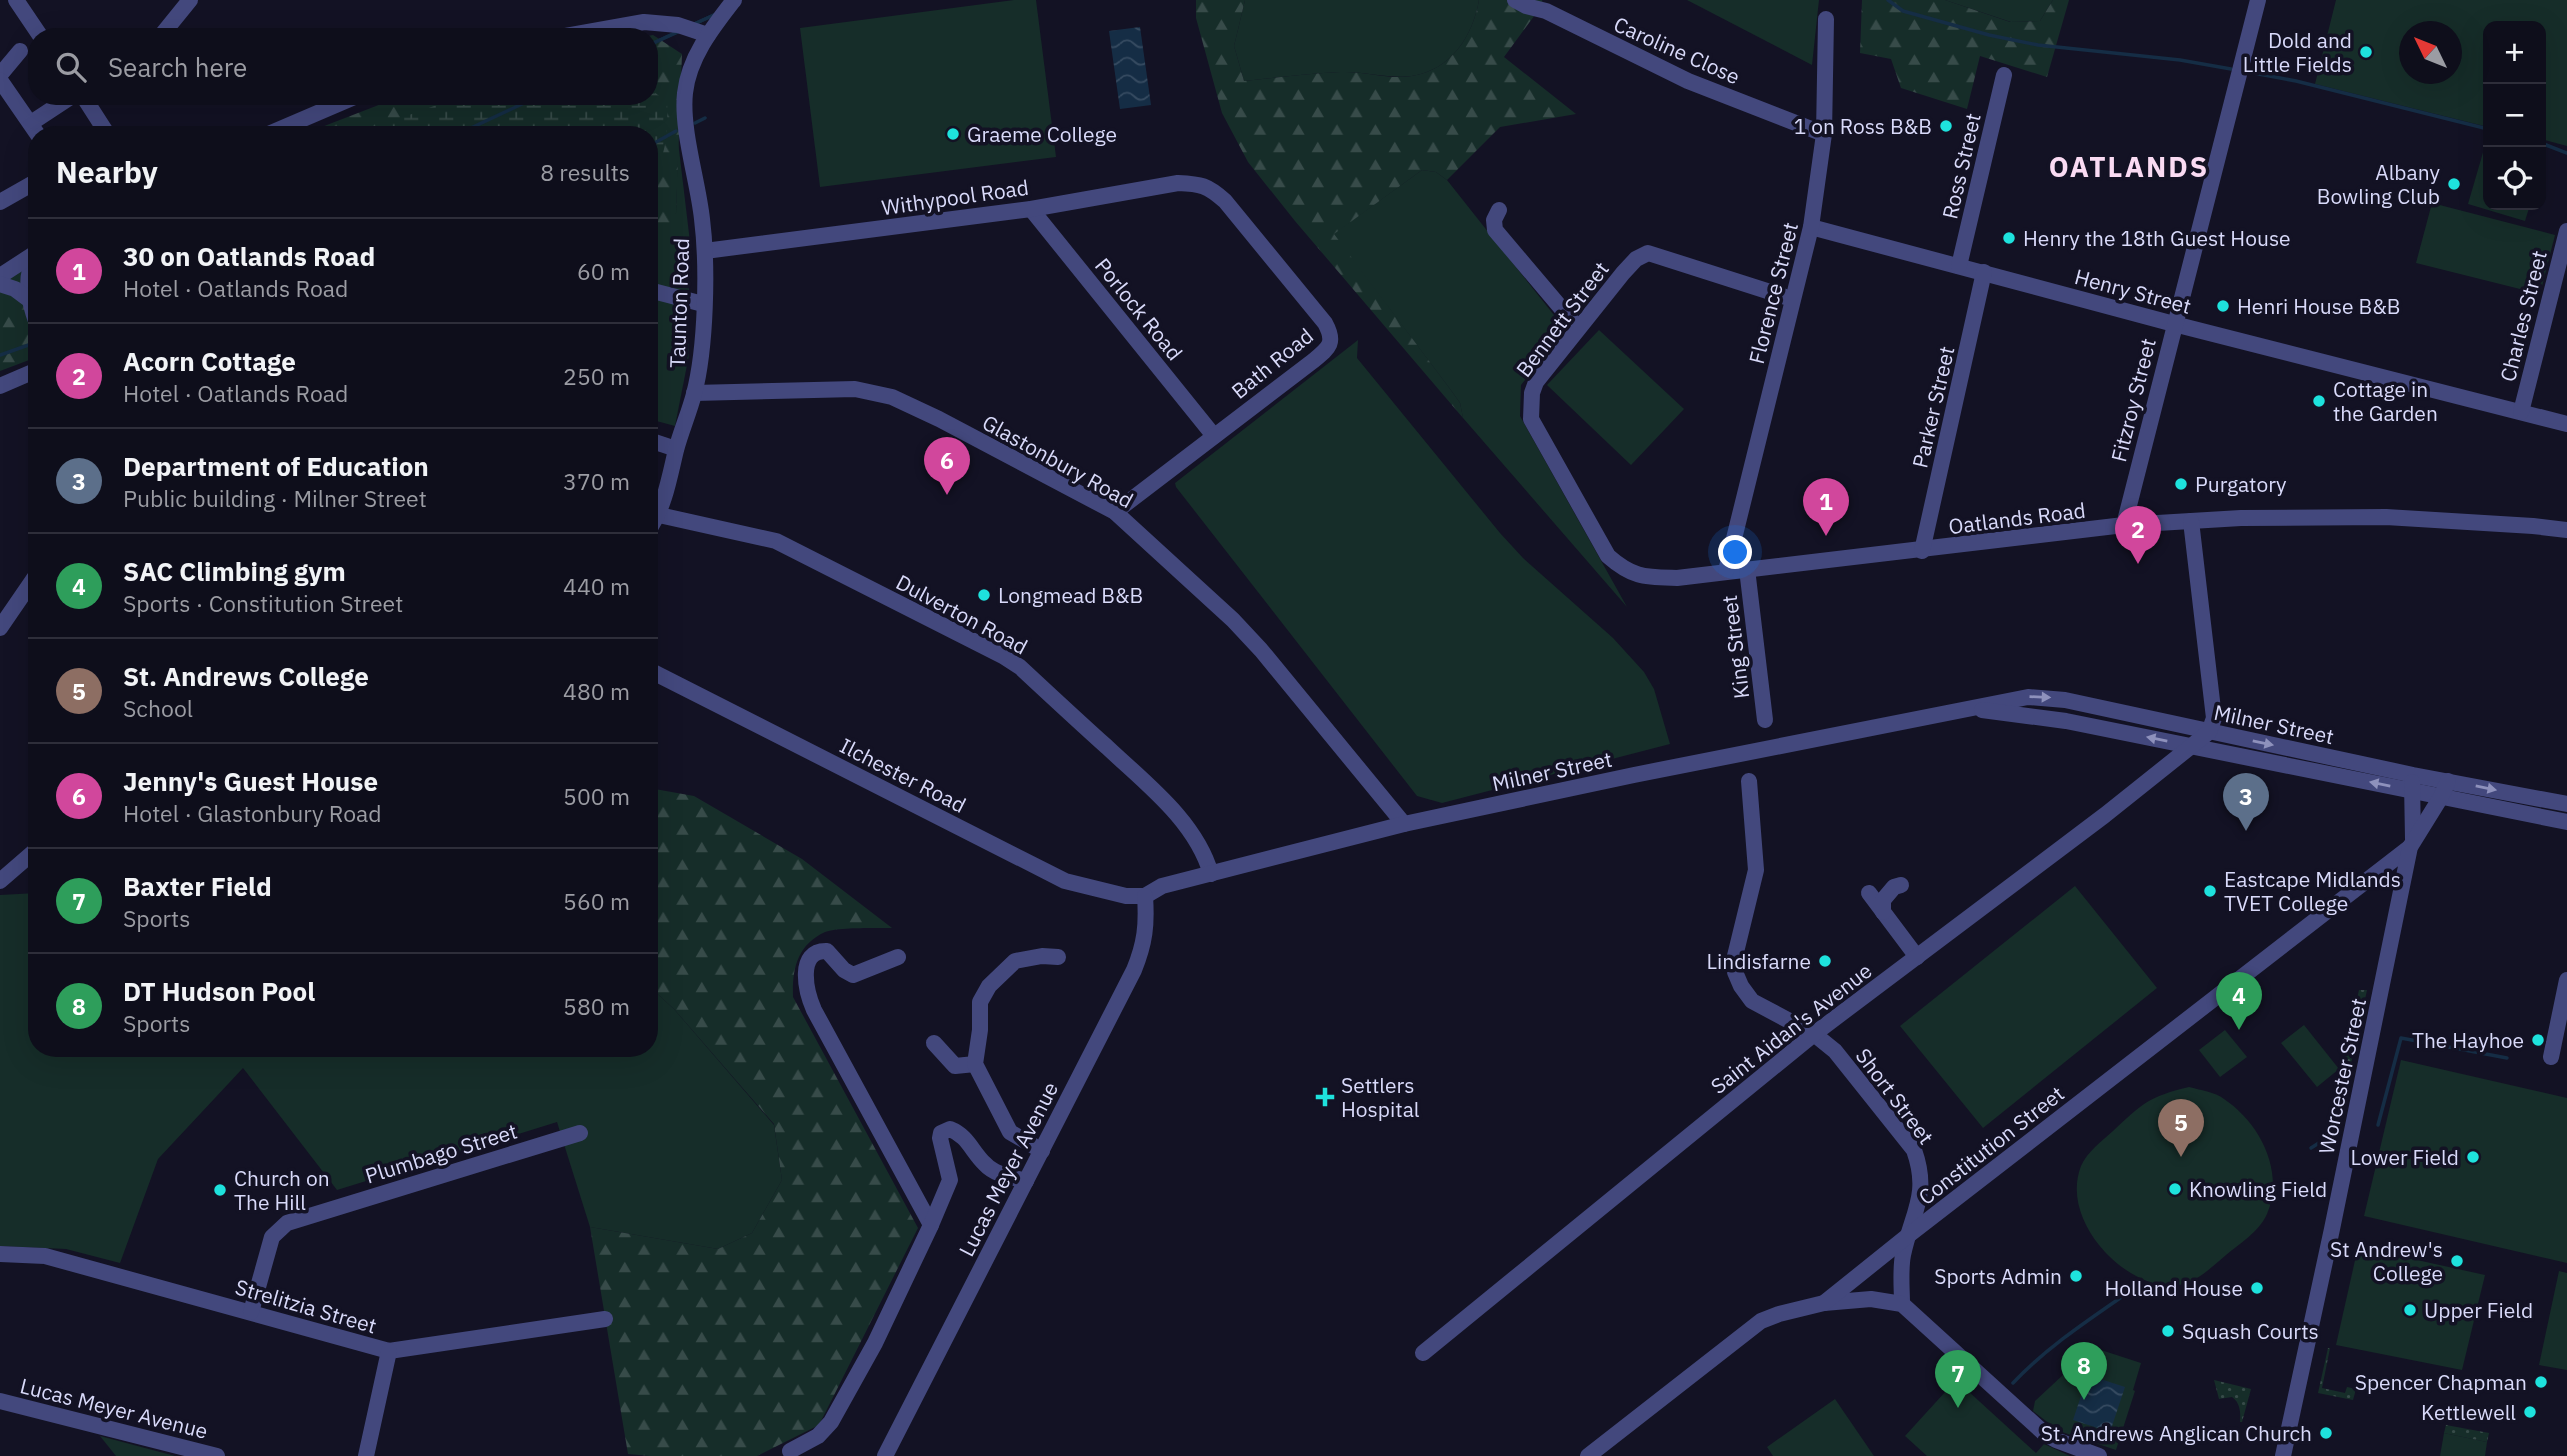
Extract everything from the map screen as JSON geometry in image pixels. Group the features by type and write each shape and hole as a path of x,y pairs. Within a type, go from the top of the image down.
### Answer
{"street":[{"path":"16,0 35,28"},
{"path":"167,28 190,0"},
{"name":"Taunton Road","path":"659,515 694,393 701,355 705,251 684,94 689,73 708,34 734,0"},
{"name":"Caroline Close","path":"1515,0 1546,11 1688,81 1824,134"},
{"name":"Fitzroy Street","path":"2124,525 2258,0"},
{"name":"Florence Street","path":"1726,571 1811,227 1824,134 1826,19"},
{"path":"610,28 644,22 678,25 708,34"},
{"path":"20,51 0,77 33,126"},
{"name":"Ross Street","path":"1959,266 2004,75"},
{"path":"38,126 62,105"},
{"path":"89,105 102,126"},
{"path":"287,126 336,105"},
{"name":"Withypool Road","path":"705,251 1031,209 1178,183 1209,187"},
{"path":"0,202 28,186"},
{"name":"Bath Road","path":"1115,512 1319,356 1331,342 1331,334 1325,323 1225,201 1209,187"},
{"name":"Porlock Road","path":"1031,209 1214,436"},
{"path":"1499,210 1494,220 1495,230 1578,328"},
{"name":"Henry Street","path":"1811,227 2174,324 2567,424"},
{"name":"Charles Street","path":"2521,412 2567,231"},
{"name":"Bennett Street","path":"1640,577 1624,570 1608,556 1531,419 1532,393 1536,382 1636,259 1648,253 1793,299"},
{"path":"0,276 28,259"},
{"name":"Parker Street","path":"1922,551 1984,272"},
{"path":"0,284 15,289 27,298"},
{"path":"27,298 28,290"},
{"path":"658,292 704,304"},
{"path":"0,386 28,374"},
{"name":"Glastonbury Road","path":"694,393 855,389 892,397 1115,512 1233,620 1261,650 1404,824"},
{"path":"658,443 676,449"},
{"name":"Dulverton Road","path":"659,515 776,541 1020,667 1147,784 1185,825 1198,842 1210,874"},
{"name":"Oatlands Road","path":"1640,577 1677,578 2124,525 2241,518 2386,517 2567,530"},
{"path":"2190,521 2214,718 2209,732"},
{"name":"King Street","path":"1747,569 1765,720"},
{"path":"0,628 28,587"},
{"name":"Ilchester Road","path":"658,675 1065,881 1106,892 1145,895"},
{"name":"Milner Street","path":"1145,895 1162,886 1404,824 1633,775 1973,709 2010,699 2046,697 2209,732 2412,783 2441,797 2567,822"},
{"name":"Milner Street","path":"1973,709 2066,721 2193,747 2412,783 2448,781 2567,804"},
{"name":"Saint Aidan's Avenue","path":"1423,1353 1814,1034 2193,747 2209,732"},
{"path":"1749,781 1756,870 1735,956 1735,972 1752,1001 1814,1034"},
{"name":"Worcester Street","path":"2412,843 2448,781"},
{"name":"Worcester Street","path":"2285,1453 2412,843 2412,783"},
{"name":"Constitution Street","path":"1588,1456 1761,1321 1824,1304 2412,843"},
{"path":"0,881 28,857"},
{"path":"1883,912 1883,900 1894,887 1901,885"},
{"path":"1870,893 1917,957"},
{"name":"Lucas Meyer Avenue","path":"885,1456 1134,970 1147,926 1145,895"},
{"path":"898,957 853,975 844,970 827,951 822,951 811,956 806,962 805,971 814,1010 931,1225"},
{"path":"1042,1151 1010,1132 975,1064 980,1030 980,1002 989,986 1015,961 1029,957 1058,957"},
{"path":"2551,1057 2566,988"},
{"name":"Short Street","path":"1814,1034 1835,1051 1914,1150 1920,1167 1922,1182 1902,1257 1902,1304"},
{"path":"934,1043 955,1066 975,1064"},
{"path":"790,1451 818,1436 831,1422 875,1343 950,1180 940,1138 945,1129 965,1137 985,1165 994,1171 1026,1181"},
{"name":"Plumbago Street","path":"251,1312 272,1237 287,1223 580,1133"},
{"name":"Strelitzia Street","path":"0,1254 44,1256 388,1351 605,1319"},
{"path":"1824,1304 1871,1299 1902,1304 2045,1434 2099,1456"},
{"path":"366,1456 388,1351"},
{"name":"Lucas Meyer Avenue","path":"0,1401 217,1456"}],"green space":[{"path":"1014,0 1036,0 1056,157 820,187 800,28"},
{"path":"1196,0 1245,0 1234,46 1244,81 1350,72 1412,76 1438,67 1458,49 1471,26 1479,0 1542,0 1543,4 1504,57 1576,114 1500,127 1447,180 1436,172 1422,170 1334,234 1460,403 1463,418 1248,162 1222,113 1196,18"},
{"path":"1245,0 1479,0 1471,26 1458,49 1438,67 1426,72 1403,77 1350,72 1244,81 1234,46"},
{"path":"1687,0 1819,0 1812,65"},
{"path":"1862,0 1945,0 2010,22 2040,21 2053,0 2069,0 2047,77 1980,56 1967,109 1901,88 1891,59 1860,53"},
{"path":"1945,0 2053,0 2040,21 2011,22"},
{"name":"Dold and Little Fields","path":"2336,0 2567,0 2567,146 2546,140 2546,21 2483,21 2483,126 2315,84"},
{"path":"658,38 682,54 676,213 669,231 658,234 658,126 324,126 379,105 658,105"},
{"path":"658,95 667,102 667,131 658,165 658,126 378,126 437,105 658,105"},
{"path":"678,141 690,242 689,293 658,286 658,231 676,213"},
{"path":"2483,152 2483,208 2468,204"},
{"path":"1422,170 1436,172 1447,180 1565,329 1521,385 1520,416 1627,607 1463,418 1460,403 1333,234"},
{"path":"2432,203 2555,235 2540,294 2416,263"},
{"path":"2488,210 2528,210 2525,221"},
{"path":"28,264 28,360 0,371 0,267"},
{"path":"658,298 675,303 689,311 689,355 675,426 658,421"},
{"path":"1599,330 1684,409 1631,465 1547,385"},
{"path":"1358,340 1357,358 1500,533 1523,558 1613,638 1644,672 1654,689 1670,744 1442,803 1417,796 1176,487 1175,483"},
{"path":"658,790 694,796 802,859 892,928 838,929 816,937 798,959 793,997 918,1228 819,1425 757,1456 628,1454 590,1227 718,1249 752,1233 782,1180 774,1124 674,1009 658,994"},
{"path":"2075,886 2157,988 1983,1128 1900,1026"},
{"path":"28,893 28,1057 658,1057 658,994 674,1009 774,1125 782,1180 752,1233 718,1249 590,1227 557,1122 337,1190 243,1068 158,1159 120,1263 66,1249 0,1246 0,895"},
{"path":"2359,990 2367,990 2338,1124 2331,1117"},
{"path":"2304,1025 2339,1069 2317,1087 2281,1043"},
{"path":"2225,1030 2247,1057 2220,1077 2199,1050"},
{"name":"Lower Field","path":"2401,1060 2567,1098 2567,1263 2364,1216"},
{"name":"Knowling Field","path":"2189,1087 2220,1097 2248,1121 2266,1150 2271,1165 2272,1198 2267,1214 2259,1226 2207,1271 2187,1283 2162,1285 2138,1277 2116,1263 2099,1245 2083,1218 2077,1198 2078,1177 2081,1166 2091,1151 2139,1107 2164,1094"},
{"name":"Upper Field","path":"2358,1247 2485,1275 2462,1370 2336,1345"},
{"path":"2559,1271 2567,1273 2567,1370 2539,1365"},
{"path":"2328,1348 2322,1388 2345,1393 2347,1387 2356,1389 2353,1400 2318,1393"},
{"path":"2101,1350 2141,1363 2116,1450 2059,1431 2033,1411 2035,1401 2078,1361 2096,1367"},
{"path":"1956,1380 2036,1453 2044,1444 2070,1456 1927,1456 1905,1436"},
{"path":"2214,1380 2251,1389 2242,1422 2237,1402 2232,1397 2219,1399"},
{"path":"1835,1399 1874,1456 1773,1456 1767,1447"},
{"path":"2446,1425 2489,1433 2487,1442 2444,1433"},
{"path":"2444,1433 2487,1442 2485,1456 2440,1456"},
{"path":"100,1436 175,1456 116,1456"}],"water":[{"path":"1140,27 1151,105 1120,109 1109,31"},
{"path":"2088,1375 2125,1387 2110,1432 2073,1420"}],"waterway":[{"path":"1888,0 1903,11 1989,35 2038,45 2180,60 2231,69"},
{"path":"694,24 716,14"},
{"path":"692,25 714,15"},
{"path":"658,41 679,31"},
{"path":"658,41 678,32"},
{"path":"2248,72 2296,81 2483,128"},
{"path":"475,126 520,105"},
{"path":"695,123 705,118"},
{"path":"658,141 676,131"},
{"path":"2546,145 2567,153"},
{"path":"0,355 28,345"},
{"path":"2378,1125 2401,1038 2507,1058"},
{"path":"2311,1148 2336,1132"},
{"path":"2013,1383 2056,1344 2136,1287"}],"place":[{"name":"Dold and Little Fields","path":"2366,52"},
{"name":"1 on Ross B&B","path":"1946,126"},
{"name":"Graeme College","path":"953,134"},
{"name":"Albany Bowling Club","path":"2454,184"},
{"name":"Henry the 18th Guest House","path":"2009,238"},
{"name":"Henri House B&B","path":"2223,306"},
{"name":"Cottage in the Garden","path":"2319,401"},
{"name":"Purgatory","path":"2181,484"},
{"name":"Jenny's Guest House","path":"947,495"},
{"name":"30 on Oatlands Road","path":"1826,536"},
{"name":"Acorn Cottage","path":"2138,564"},
{"name":"Longmead B&B","path":"984,595"},
{"name":"Department of Education","path":"2246,831"},
{"name":"Eastcape Midlands TVET College","path":"2210,891"},
{"name":"Lindisfarne","path":"1825,961"},
{"name":"SAC Climbing gym","path":"2239,1030"},
{"name":"The Hayhoe","path":"2538,1040"},
{"name":"Settlers Hospital","path":"1325,1097"},
{"name":"St. Andrews College","path":"2181,1157"},
{"name":"Lower Field","path":"2473,1157"},
{"name":"Knowling Field","path":"2175,1189"},
{"name":"Church on The Hill","path":"220,1190"},
{"name":"St Andrew's College","path":"2457,1261"},
{"name":"Sports Admin","path":"2076,1276"},
{"name":"Holland House","path":"2257,1288"},
{"name":"Upper Field","path":"2410,1310"},
{"name":"Squash Courts","path":"2168,1331"},
{"name":"Spencer Chapman","path":"2541,1382"},
{"name":"DT Hudson Pool","path":"2084,1400"},
{"name":"Baxter Field","path":"1958,1408"},
{"name":"Kettlewell","path":"2530,1412"},
{"name":"St. Andrews Anglican Church","path":"2326,1433"}],"district":[{"name":"OATLANDS","path":"2129,166"}]}
